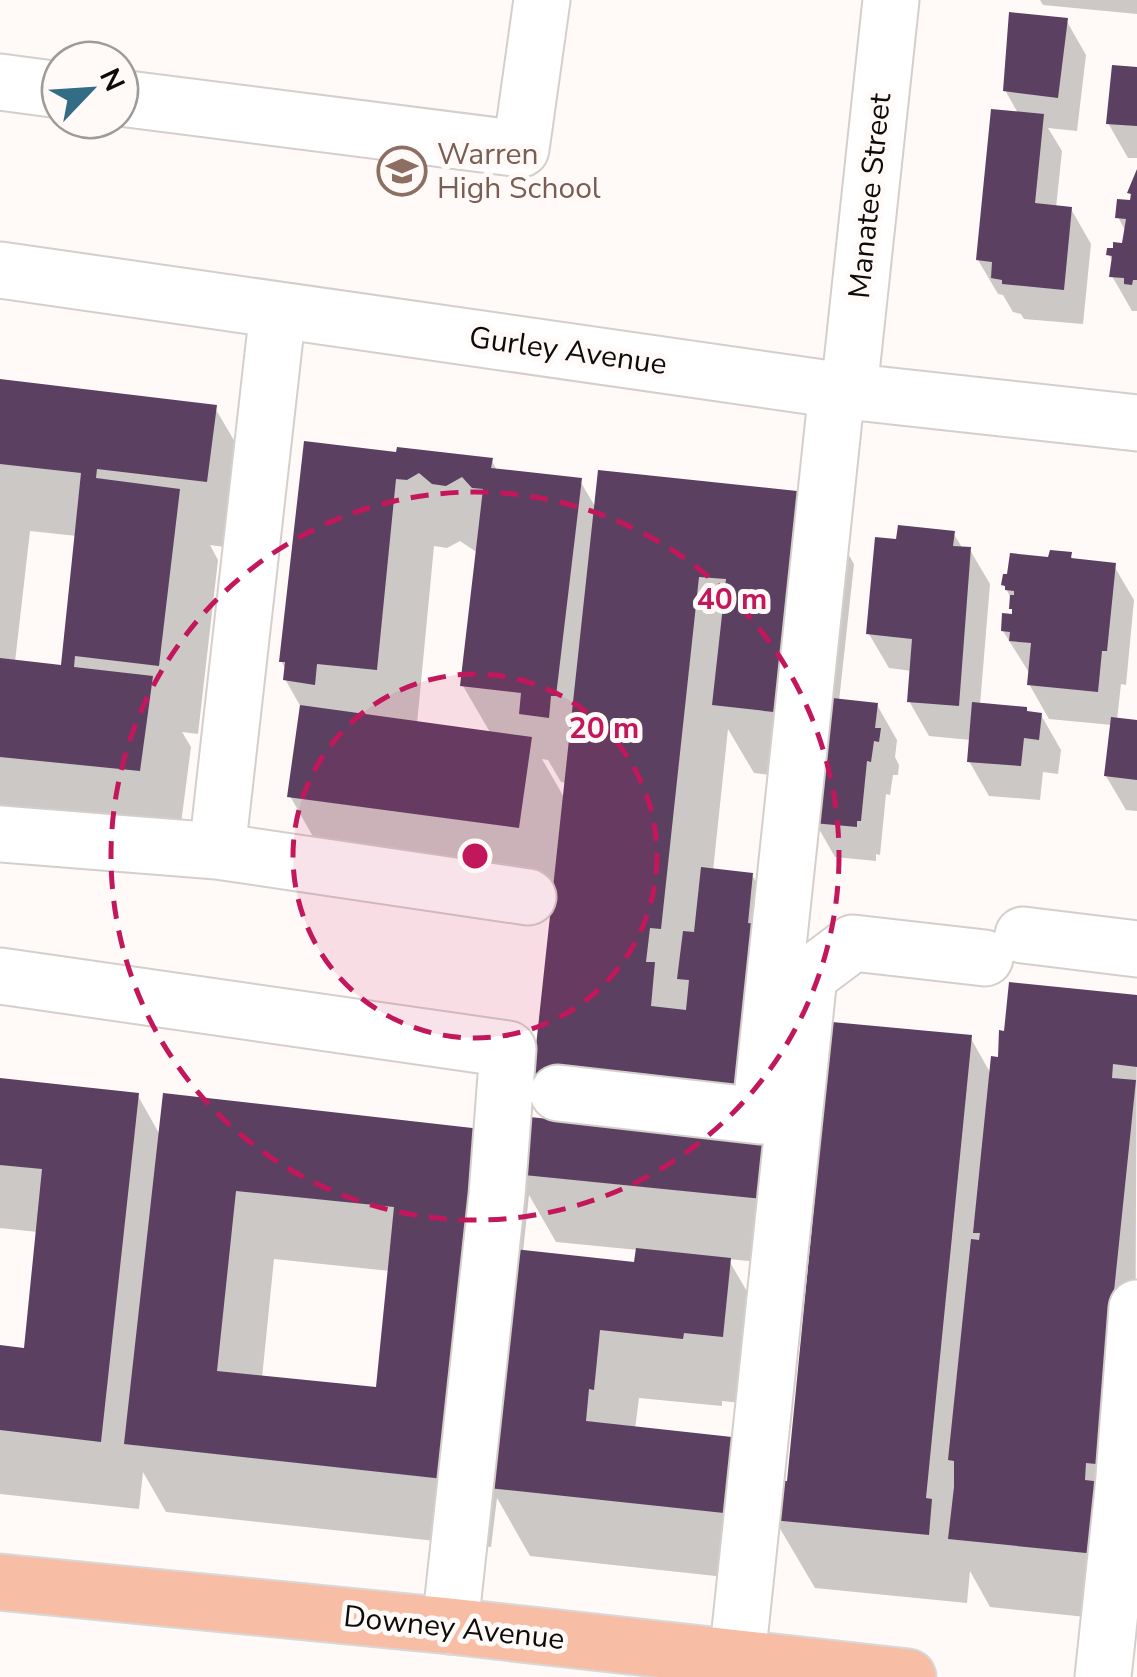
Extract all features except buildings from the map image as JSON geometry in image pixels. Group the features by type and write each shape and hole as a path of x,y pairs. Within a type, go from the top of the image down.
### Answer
{"main road":[{"name":"Downey Avenue","path":"0,1582 450,1626 908,1677"}],"street":[{"path":"140,101 521,149 542,0"},
{"name":"Manatee Street","path":"558,1093 760,1116 891,0"},
{"path":"0,82 40,87"},
{"name":"Gurley Avenue","path":"0,270 843,390 1137,424"},
{"path":"218,850 278,310"},
{"path":"0,834 218,850 528,897"},
{"path":"737,1659 809,976 853,943 1137,950"},
{"path":"0,976 508,1049 497,1195 450,1626"},
{"path":"1102,1677 1123,1488 1137,1308"}],"place":[{"name":"Warren High School","path":"402,171"}]}
